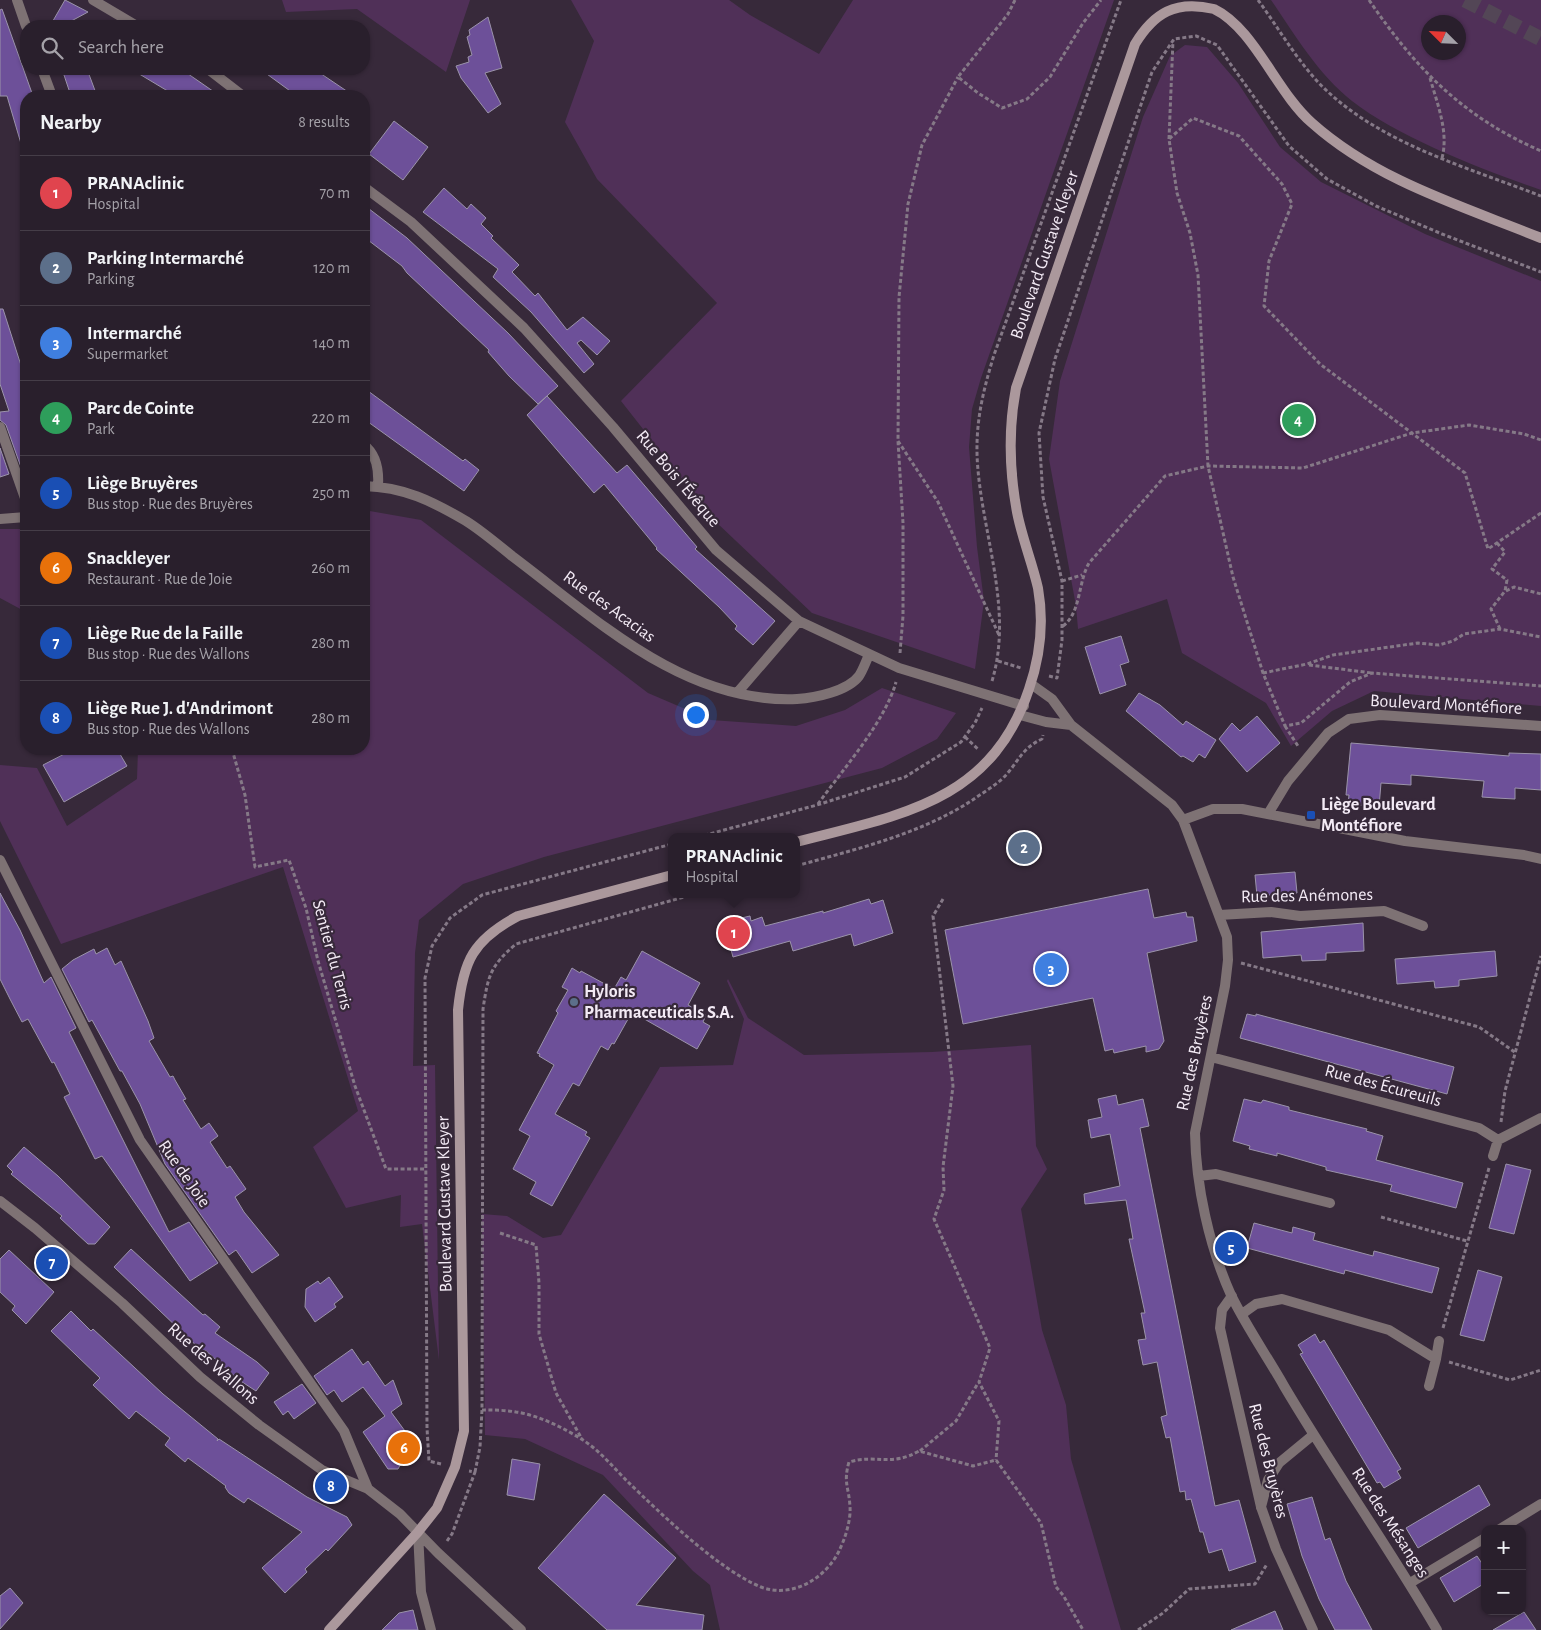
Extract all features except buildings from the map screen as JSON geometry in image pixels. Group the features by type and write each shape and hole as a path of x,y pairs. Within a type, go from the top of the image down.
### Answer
{"street":[{"path":"17,0 24,20"},
{"path":"93,0 127,20"},
{"name":"Boulevard Gustave Kleyer","path":"800,841 912,809 963,785 991,760 1022,711 1034,672 1042,621 1038,589 1017,512 1009,457 1010,420 1016,388 1135,44 1149,21 1164,8 1188,2 1214,9 1237,24 1282,89 1310,123 1359,160 1413,187 1541,238"},
{"path":"44,75 50,90"},
{"path":"216,75 235,90"},
{"name":"Rue Bois l'Évêque","path":"370,192 411,222 524,328 613,427 716,550 799,621 899,668 987,696 1046,722 1071,725"},
{"path":"0,427 20,484"},
{"path":"370,449 379,472 378,486"},
{"name":"Rue des Acacias","path":"370,486 416,494 467,522 655,661 700,682 737,693 774,700 808,698 834,692 859,677 869,655"},
{"path":"0,519 20,517"},
{"path":"737,693 799,621"},
{"path":"1031,684 1052,699 1071,725 1164,798 1183,820 1213,809 1242,809 1405,841 1524,855 1541,859"},
{"name":"Boulevard Montéfiore","path":"1268,814 1288,781 1328,732 1349,719 1380,714 1541,726"},
{"name":"Rue des Bruyères","path":"1183,820 1219,915 1226,937 1228,960 1195,1133 1199,1176 1208,1223 1220,1268 1232,1296 1313,1435"},
{"name":"Rue de Joie","path":"0,860 140,1140 344,1431 368,1489"},
{"name":"Boulevard Gustave Kleyer","path":"330,1630 418,1532 437,1508 455,1467 464,1432 458,1010 461,978 478,946 497,928 518,916 668,877"},
{"name":"Rue des Anémones","path":"1219,915 1270,912 1300,916 1384,910 1423,926"},
{"name":"Rue des Écureuils","path":"1211,1057 1478,1128 1498,1140"},
{"path":"1493,1156 1498,1140 1541,1118"},
{"path":"1199,1176 1216,1174 1330,1203"},
{"name":"Rue des Wallons","path":"1,1203 35,1228 122,1303 200,1377 259,1425 322,1470 368,1489 418,1532 522,1630"},
{"name":"Rue des Bruyères","path":"1232,1296 1222,1310 1220,1328 1261,1507 1276,1549 1313,1630"},
{"path":"1242,1314 1256,1304 1282,1299 1389,1330 1436,1359"},
{"path":"1429,1386 1439,1341"},
{"path":"1261,1507 1268,1480 1279,1463 1313,1435"},
{"name":"Rue des Mésanges","path":"1313,1435 1410,1583 1437,1630"},
{"path":"1507,1525 1541,1504"},
{"path":"418,1532 421,1592 431,1630"},
{"path":"1410,1583 1481,1540"}],"path":[{"path":"817,805 892,697 899,668 903,616 904,523 898,441 899,297 908,204 922,145 958,77 1008,14 1016,0"},
{"path":"958,77 978,94 1002,108 1027,100 1050,77 1083,23 1101,0"},
{"path":"1258,0 1300,59 1326,90 1352,111 1382,130 1442,158 1541,196"},
{"path":"1369,0 1430,77 1477,118 1508,137 1541,151"},
{"path":"998,661 1058,678 1063,626 1062,581 1043,497 1039,433 1055,358 1152,72 1174,39 1196,36 1217,45 1289,146 1327,180 1376,206 1434,231 1541,272"},
{"path":"1174,39 1168,140 1177,193 1190,233 1198,275 1208,466 1232,577 1263,673 1285,726 1306,759"},
{"path":"1430,77 1442,120 1444,151 1442,158"},
{"path":"1168,140 1193,118 1239,136 1282,184 1292,204 1269,261 1264,306 1320,364 1465,473 1488,550 1541,513"},
{"path":"1063,626 1074,614 1082,575 1088,563 1165,476 1208,466 1303,468 1412,433 1469,425 1524,434 1541,440"},
{"path":"898,441 938,502 1000,637"},
{"path":"1497,543 1505,552 1492,569 1507,580 1505,591 1491,609 1500,629"},
{"path":"1062,581 1082,575"},
{"path":"1505,591 1514,587 1541,594"},
{"path":"1263,673 1307,664 1333,655 1418,643 1439,645 1464,634 1500,629 1541,637"},
{"path":"1307,664 1372,673 1541,686"},
{"path":"1285,726 1301,723 1350,682 1372,673"},
{"path":"713,833 817,805 905,777 961,742 975,723 987,696"},
{"name":"Sentier du Terris","path":"234,755 245,795 255,868 289,860 306,908 318,961 355,1086 386,1169 424,1169"},
{"path":"452,1534 475,1472 480,1446 482,1410 483,1009 486,985 496,961 516,944 681,898"},
{"path":"482,1410 518,1412 553,1424 582,1439 602,1455 682,1531 728,1568 761,1587 773,1590 792,1589 813,1581 824,1572 839,1551 846,1531 850,1508 845,1476 849,1462 863,1458 904,1460 919,1451 956,1421 978,1382 990,1348 934,1219 944,1190 943,1166 953,1086 933,916 943,899"},
{"path":"1498,1140 1505,1091 1541,956"},
{"path":"1228,960 1479,1027 1516,1053"},
{"path":"1439,1341 1493,1156"},
{"path":"1380,1217 1467,1241"},
{"path":"500,1233 536,1245 540,1283 539,1334 556,1393 582,1439"},
{"path":"1436,1359 1510,1380 1541,1370"},
{"path":"978,1382 999,1422 996,1460 1042,1523 1056,1588 1063,1595 1083,1630"},
{"path":"919,1451 973,1466 996,1460"},
{"path":"455,1467 475,1472"},
{"path":"1138,1630 1163,1613 1189,1589 1255,1584 1276,1549"}],"shaded area":[{"path":"282,0 470,0 446,72 357,9 286,12"},
{"path":"571,0 729,0 750,15 819,54 853,0 1114,0 981,378 972,409 969,447 977,547 984,601 975,669 812,613 716,522 621,401 717,303 597,179 565,122 594,41"},
{"path":"1271,0 1541,0 1541,190 1443,152 1393,128 1352,101 1328,79 1308,54"},
{"path":"1185,45 1207,47 1238,83 1280,147 1321,182 1425,234 1541,281 1541,706 1374,691 1332,711 1291,746 1266,703 1182,653 1167,599 1078,629 1076,606 1049,459 1060,381 1143,117 1170,56"},
{"path":"370,511 421,520 648,693 711,720 796,726 845,710 882,688 956,713 937,739 882,768 544,857 463,884 419,920 415,953 413,1066 435,1065 439,1360 422,1224 400,1227 401,1195 346,1208 313,1147 358,1111 283,867 61,944 0,821 0,765 37,768 67,826 137,779 138,755 370,755"},
{"path":"0,529 20,529 20,609 0,598"},
{"path":"728,979 748,1018 804,1055 932,1052 1031,1045 1036,1146 1047,1169 1021,1209 1042,1330 1066,1405 1071,1459 1121,1630 720,1630 710,1585 693,1571 603,1475 525,1439 485,1435 482,1214 507,1216 543,1238 561,1235 660,1067 733,1065 744,1019 727,981"}],"tunnel":[{"path":"1465,0 1541,39"}],"place":[{"name":"Parc de Cointe","path":"1298,420"},
{"name":"Liège Boulevard Montéfiore","path":"1311,815"},
{"name":"Parking Intermarché","path":"1024,848"},
{"name":"PRANAclinic","path":"734,933"},
{"name":"Intermarché","path":"1051,969"},
{"name":"Hyloris Pharmaceuticals S.A.","path":"574,1002"},
{"name":"Liège Bruyères","path":"1231,1248"},
{"name":"Liège Rue de la Faille","path":"52,1263"},
{"name":"Snackleyer","path":"404,1448"},
{"name":"Liège Rue J. d'Andrimont","path":"331,1486"}]}
